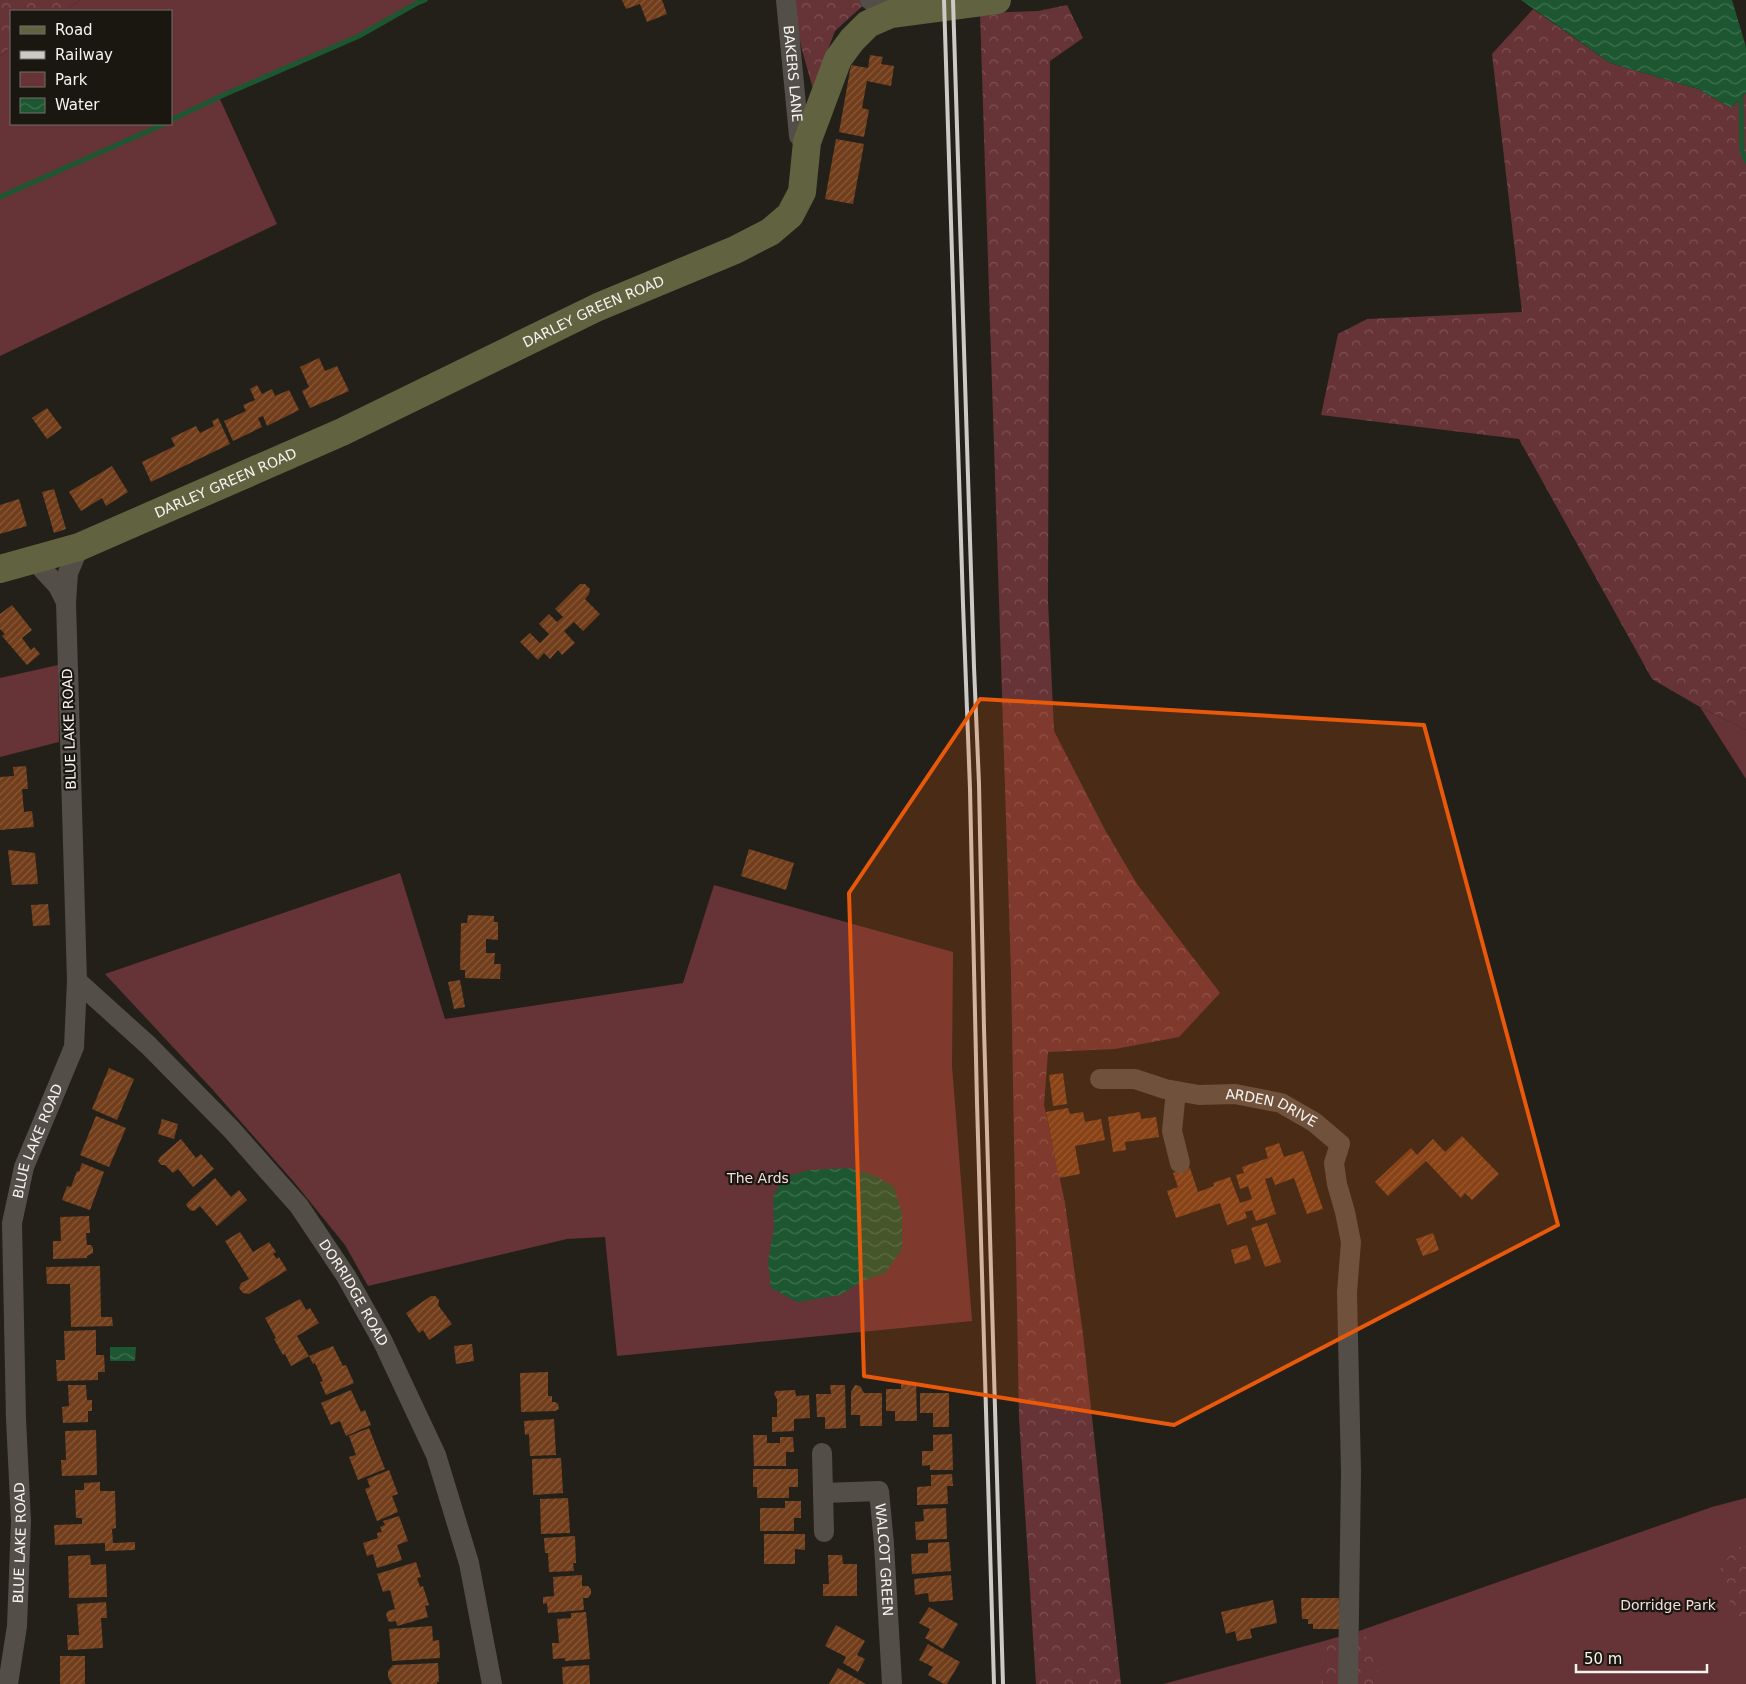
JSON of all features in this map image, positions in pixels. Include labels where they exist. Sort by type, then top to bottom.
[{"type":"street","name":"BAKERS LANE","points":[[786,0],[799,136],[807,142]]},
{"type":"street","name":"DARLEY GREEN ROAD","points":[[0,569],[80,548],[342,432],[598,307],[735,250],[770,232],[790,215],[802,192],[807,142],[838,60],[880,7],[997,0]]},
{"type":"street","name":"BLUE LAKE ROAD","points":[[8,1684],[17,1626],[21,1521],[16,1419],[12,1223],[24,1167],[74,1046],[76,981],[66,602],[68,573],[80,548]]},
{"type":"street","name":"BLUE LAKE ROAD","points":[[34,560],[58,586],[66,602]]},
{"type":"street","name":"DORRIDGE ROAD","points":[[76,981],[148,1045],[231,1129],[298,1206],[346,1276],[383,1342],[436,1455],[470,1563],[492,1684]]},
{"type":"street","name":"ARDEN DRIVE","points":[[1100,1079],[1135,1079],[1176,1091],[1199,1095],[1235,1094],[1280,1103],[1314,1122],[1340,1144],[1334,1163],[1351,1242],[1347,1292],[1351,1472],[1348,1684]]},
{"type":"street","points":[[1176,1091],[1172,1131],[1180,1164]]},
{"type":"street","points":[[822,1453],[824,1532]]},
{"type":"street","name":"WALCOT GREEN","points":[[823,1493],[878,1491],[884,1544],[892,1684]]},
{"type":"highlighted area","points":[[980,699],[1424,725],[1558,1225],[1174,1425],[864,1376],[849,893]]},
{"type":"green space","points":[[0,0],[81,0],[65,10],[10,10],[10,47],[0,57]]},
{"type":"green space","points":[[81,0],[425,0],[359,36],[219,97],[277,224],[0,356],[0,57],[10,47],[10,125],[172,125],[172,10],[65,10]]},
{"type":"green space","points":[[791,0],[869,0],[835,31],[813,89],[802,50]]},
{"type":"green space","points":[[1067,5],[1083,38],[1050,61],[1048,601],[1054,731],[1105,830],[1137,884],[1220,993],[1179,1037],[1115,1049],[1048,1052],[1044,1105],[1065,1203],[1083,1334],[1121,1684],[1036,1684],[1019,1418],[1011,973],[980,13],[1038,11]]},
{"type":"green space","points":[[1533,9],[1610,63],[1698,89],[1731,108],[1746,93],[1746,730],[1700,707],[1652,679],[1519,439],[1321,415],[1338,334],[1367,319],[1522,312],[1492,54]]},
{"type":"green space","points":[[58,665],[59,742],[0,757],[0,678]]},
{"type":"green space","points":[[1700,707],[1746,730],[1746,779]]},
{"type":"green space","name":"The Ards","points":[[400,873],[445,1019],[683,983],[714,885],[953,952],[952,1066],[972,1321],[617,1356],[605,1237],[567,1239],[368,1286],[345,1245],[294,1182],[212,1089],[105,974]]},
{"type":"green space","name":"Dorridge Park","points":[[1746,1498],[1746,1684],[1357,1684],[1359,1631],[1712,1507]]},
{"type":"green space","points":[[1746,1546],[1746,1628],[1732,1608],[1719,1571],[1735,1548]]},
{"type":"green space","points":[[1345,1635],[1365,1635],[1377,1660],[1378,1684],[1321,1684],[1324,1641]]},
{"type":"green space","points":[[1324,1641],[1325,1650],[1338,1684],[1163,1684]]},
{"type":"water","points":[[1521,0],[1732,0],[1746,47],[1746,93],[1731,108],[1698,89],[1610,63]]},
{"type":"water","points":[[849,1168],[876,1176],[894,1187],[902,1214],[902,1249],[885,1273],[862,1281],[840,1295],[797,1302],[771,1288],[768,1262],[774,1227],[773,1197],[783,1177],[810,1170]]},
{"type":"water","points":[[110,1347],[136,1347],[135,1361],[110,1361]]},
{"type":"building","points":[[622,0],[662,0],[667,14],[647,22],[640,4],[626,9]]},
{"type":"building","points":[[870,55],[883,57],[881,64],[894,66],[891,86],[867,81],[862,108],[869,110],[864,137],[839,132],[851,65],[868,68]]},
{"type":"building","points":[[836,139],[864,144],[853,204],[825,199]]},
{"type":"building","points":[[319,358],[325,371],[337,366],[349,391],[310,408],[302,391],[309,387],[300,367]]},
{"type":"building","points":[[257,385],[262,394],[272,389],[275,396],[289,390],[299,410],[267,426],[263,416],[258,418],[262,427],[233,441],[224,421],[246,411],[243,405],[255,400],[250,389]]},
{"type":"building","points":[[47,408],[62,428],[47,439],[32,418]]},
{"type":"building","points":[[218,418],[230,444],[151,482],[142,462],[175,446],[171,438],[196,426],[200,433],[214,426],[212,421]]},
{"type":"building","points":[[112,466],[128,492],[106,506],[102,498],[81,511],[69,492]]},
{"type":"building","points":[[54,489],[66,529],[54,533],[42,492]]},
{"type":"building","points":[[19,499],[27,526],[0,534],[0,505]]},
{"type":"building","points":[[580,584],[585,584],[590,589],[585,599],[600,614],[583,631],[574,622],[564,631],[575,643],[562,655],[558,650],[550,659],[544,653],[538,660],[520,642],[530,633],[540,643],[549,634],[539,624],[549,614],[557,622],[563,617],[555,609]]},
{"type":"building","points":[[12,605],[32,630],[22,638],[31,650],[34,647],[40,654],[27,665],[2,636],[5,634],[0,629],[0,614]]},
{"type":"building","points":[[26,766],[28,789],[22,789],[24,812],[32,811],[34,827],[0,830],[0,777],[14,776],[13,767]]},
{"type":"building","points":[[749,849],[794,863],[786,890],[741,876]]},
{"type":"building","points":[[8,850],[35,853],[38,884],[12,885]]},
{"type":"building","points":[[48,904],[50,925],[33,926],[31,905]]},
{"type":"building","points":[[468,915],[494,916],[494,922],[498,922],[498,940],[486,939],[486,953],[495,953],[494,964],[501,964],[500,979],[465,978],[465,970],[460,970],[461,923],[467,923]]},
{"type":"building","points":[[460,980],[465,1007],[454,1009],[448,982]]},
{"type":"building","points":[[109,1068],[134,1079],[117,1120],[92,1109]]},
{"type":"building","points":[[1063,1073],[1067,1104],[1053,1106],[1049,1075]]},
{"type":"building","points":[[1068,1108],[1070,1114],[1083,1112],[1085,1122],[1101,1119],[1105,1140],[1075,1146],[1080,1174],[1059,1178],[1046,1112]]},
{"type":"building","points":[[1140,1112],[1141,1119],[1156,1117],[1159,1137],[1125,1142],[1126,1150],[1113,1152],[1108,1117]]},
{"type":"building","points":[[96,1116],[126,1128],[109,1167],[80,1155]]},
{"type":"building","points":[[162,1119],[178,1124],[174,1139],[158,1134]]},
{"type":"building","points":[[1462,1136],[1499,1174],[1472,1200],[1465,1193],[1461,1198],[1426,1161],[1388,1196],[1375,1182],[1411,1148],[1417,1155],[1433,1139],[1445,1152]]},
{"type":"building","points":[[181,1139],[196,1158],[201,1154],[214,1169],[193,1187],[178,1169],[173,1173],[158,1161],[160,1157]]},
{"type":"building","points":[[1279,1143],[1284,1157],[1303,1151],[1323,1209],[1307,1214],[1294,1178],[1275,1185],[1272,1177],[1265,1179],[1276,1214],[1256,1221],[1252,1210],[1245,1212],[1247,1218],[1227,1225],[1220,1203],[1176,1218],[1167,1191],[1178,1187],[1173,1173],[1190,1168],[1198,1192],[1214,1186],[1213,1183],[1230,1177],[1240,1203],[1252,1199],[1248,1186],[1240,1189],[1236,1175],[1244,1173],[1242,1167],[1268,1158],[1265,1148]]},
{"type":"building","points":[[82,1163],[104,1172],[90,1210],[62,1200],[67,1186],[71,1187]]},
{"type":"building","points":[[215,1178],[231,1197],[239,1190],[247,1200],[217,1226],[200,1206],[194,1211],[190,1210],[186,1205]]},
{"type":"building","points":[[89,1216],[90,1233],[86,1233],[87,1245],[91,1245],[93,1253],[87,1256],[87,1258],[53,1259],[53,1241],[61,1241],[60,1217]]},
{"type":"building","points":[[1267,1223],[1281,1262],[1265,1267],[1251,1228]]},
{"type":"building","points":[[240,1232],[253,1252],[269,1242],[276,1252],[273,1254],[277,1259],[279,1257],[287,1270],[249,1294],[243,1293],[239,1288],[241,1283],[249,1279],[225,1241]]},
{"type":"building","points":[[1433,1233],[1439,1250],[1423,1256],[1416,1239]]},
{"type":"building","points":[[1247,1245],[1251,1259],[1235,1264],[1231,1250]]},
{"type":"building","points":[[100,1266],[101,1317],[112,1317],[113,1326],[71,1327],[70,1284],[47,1284],[46,1267]]},
{"type":"building","points":[[431,1296],[435,1296],[439,1300],[438,1305],[452,1324],[429,1340],[423,1330],[419,1333],[406,1313]]},
{"type":"building","points":[[300,1299],[306,1310],[310,1308],[319,1323],[297,1336],[309,1356],[291,1366],[274,1339],[276,1338],[265,1318]]},
{"type":"building","points":[[96,1330],[96,1355],[104,1355],[105,1372],[98,1372],[98,1380],[57,1381],[56,1360],[65,1360],[64,1331]]},
{"type":"building","points":[[472,1344],[474,1361],[456,1364],[454,1346]]},
{"type":"building","points":[[333,1346],[343,1366],[346,1365],[354,1383],[326,1395],[320,1382],[323,1381],[315,1363],[313,1364],[309,1356]]},
{"type":"building","points":[[548,1372],[548,1396],[552,1396],[552,1402],[558,1404],[559,1409],[555,1411],[521,1412],[520,1373]]},
{"type":"building","points":[[901,1382],[916,1382],[917,1421],[895,1421],[895,1411],[886,1411],[886,1389],[901,1389]]},
{"type":"building","points":[[68,1385],[86,1385],[87,1400],[92,1400],[92,1411],[88,1411],[88,1422],[63,1423],[62,1407],[69,1406]]},
{"type":"building","points":[[830,1385],[845,1385],[846,1428],[825,1429],[825,1417],[817,1417],[816,1394],[831,1394]]},
{"type":"building","points":[[855,1385],[860,1386],[864,1393],[882,1393],[882,1426],[860,1426],[860,1415],[851,1415],[851,1392]]},
{"type":"building","points":[[351,1390],[361,1412],[365,1410],[371,1425],[346,1436],[340,1421],[331,1425],[321,1403]]},
{"type":"building","points":[[795,1390],[796,1396],[809,1395],[810,1418],[794,1419],[794,1431],[772,1432],[772,1417],[777,1417],[777,1399],[774,1394],[776,1391]]},
{"type":"building","points":[[920,1393],[949,1393],[949,1427],[933,1427],[933,1413],[920,1413]]},
{"type":"building","points":[[554,1419],[556,1455],[530,1456],[529,1434],[525,1435],[524,1421]]},
{"type":"building","points":[[369,1428],[385,1469],[358,1480],[349,1457],[356,1455],[349,1436]]},
{"type":"building","points":[[96,1430],[97,1475],[62,1476],[61,1460],[66,1460],[65,1431]]},
{"type":"building","points":[[952,1434],[953,1470],[930,1470],[930,1465],[922,1466],[922,1451],[933,1451],[933,1435]]},
{"type":"building","points":[[753,1435],[767,1435],[767,1443],[780,1443],[780,1437],[793,1437],[794,1452],[786,1452],[786,1466],[754,1466]]},
{"type":"building","points":[[561,1458],[563,1493],[533,1495],[532,1459]]},
{"type":"building","points":[[753,1469],[798,1469],[798,1487],[789,1487],[789,1498],[757,1498],[757,1487],[753,1487]]},
{"type":"building","points":[[389,1470],[398,1494],[392,1496],[398,1512],[377,1521],[365,1489],[370,1487],[367,1479]]},
{"type":"building","points":[[952,1474],[953,1486],[947,1486],[948,1504],[917,1505],[917,1487],[931,1486],[931,1475]]},
{"type":"building","points":[[100,1482],[100,1491],[115,1491],[116,1528],[112,1529],[113,1543],[135,1542],[135,1550],[105,1551],[105,1543],[55,1545],[54,1525],[82,1524],[82,1518],[76,1518],[75,1490],[84,1490],[84,1483]]},
{"type":"building","points":[[568,1498],[570,1533],[541,1534],[540,1499]]},
{"type":"building","points":[[785,1501],[801,1501],[801,1518],[794,1518],[794,1531],[760,1531],[760,1508],[785,1508]]},
{"type":"building","points":[[946,1508],[947,1539],[916,1540],[915,1522],[924,1521],[923,1509]]},
{"type":"building","points":[[399,1516],[408,1541],[397,1545],[402,1560],[377,1568],[373,1554],[367,1556],[363,1543],[378,1538],[377,1533],[382,1532],[380,1527],[385,1525],[383,1521]]},
{"type":"building","points":[[764,1534],[805,1534],[805,1550],[795,1549],[795,1564],[764,1564]]},
{"type":"building","points":[[575,1536],[576,1563],[573,1563],[574,1571],[549,1572],[548,1553],[545,1553],[544,1538]]},
{"type":"building","points":[[949,1542],[951,1571],[912,1574],[911,1554],[928,1553],[928,1543]]},
{"type":"building","points":[[90,1555],[91,1565],[106,1564],[107,1597],[69,1598],[68,1556]]},
{"type":"building","points":[[828,1555],[842,1555],[843,1564],[857,1564],[857,1596],[823,1596],[823,1584],[829,1584]]},
{"type":"building","points":[[416,1562],[421,1577],[417,1578],[420,1587],[423,1586],[429,1605],[425,1606],[428,1617],[397,1626],[396,1621],[388,1621],[386,1614],[388,1611],[395,1609],[390,1590],[383,1592],[377,1574]]},
{"type":"building","points":[[582,1575],[582,1586],[588,1586],[591,1589],[591,1594],[588,1598],[583,1598],[584,1610],[548,1613],[547,1603],[543,1604],[543,1597],[554,1596],[553,1577]]},
{"type":"building","points":[[951,1575],[953,1600],[929,1602],[928,1593],[915,1595],[914,1579]]},
{"type":"building","points":[[1301,1598],[1339,1598],[1339,1629],[1313,1629],[1313,1624],[1308,1624],[1308,1619],[1302,1619]]},
{"type":"building","points":[[1273,1600],[1277,1623],[1250,1629],[1252,1638],[1237,1641],[1235,1631],[1226,1634],[1221,1612]]},
{"type":"building","points":[[106,1602],[107,1618],[101,1618],[103,1648],[68,1650],[67,1635],[79,1635],[77,1604]]},
{"type":"building","points":[[929,1607],[958,1624],[943,1649],[925,1638],[930,1629],[919,1623]]},
{"type":"building","points":[[586,1612],[590,1659],[565,1661],[565,1658],[553,1659],[552,1643],[559,1643],[557,1619],[571,1618],[571,1613]]},
{"type":"building","points":[[836,1625],[865,1641],[857,1655],[865,1659],[858,1672],[843,1663],[846,1657],[825,1646]]},
{"type":"building","points":[[432,1626],[433,1641],[439,1640],[440,1658],[392,1661],[389,1629]]},
{"type":"building","points":[[928,1644],[960,1662],[947,1684],[928,1675],[933,1667],[919,1660]]},
{"type":"building","points":[[60,1656],[85,1656],[85,1684],[60,1684]]},
{"type":"building","points":[[438,1663],[439,1682],[437,1684],[392,1684],[388,1677],[388,1671],[393,1665]]},
{"type":"building","points":[[589,1665],[590,1684],[563,1684],[562,1667]]},
{"type":"building","points":[[838,1668],[866,1684],[829,1684]]},
{"type":"waterway","points":[[172,120],[359,36],[425,0]]},
{"type":"waterway","points":[[1741,99],[1742,151],[1746,161]]},
{"type":"waterway","points":[[0,197],[162,125]]},
{"type":"railway","points":[[944,0],[970,789],[994,1684]]},
{"type":"railway","points":[[953,0],[979,784],[984,1029],[1003,1684]]}]
